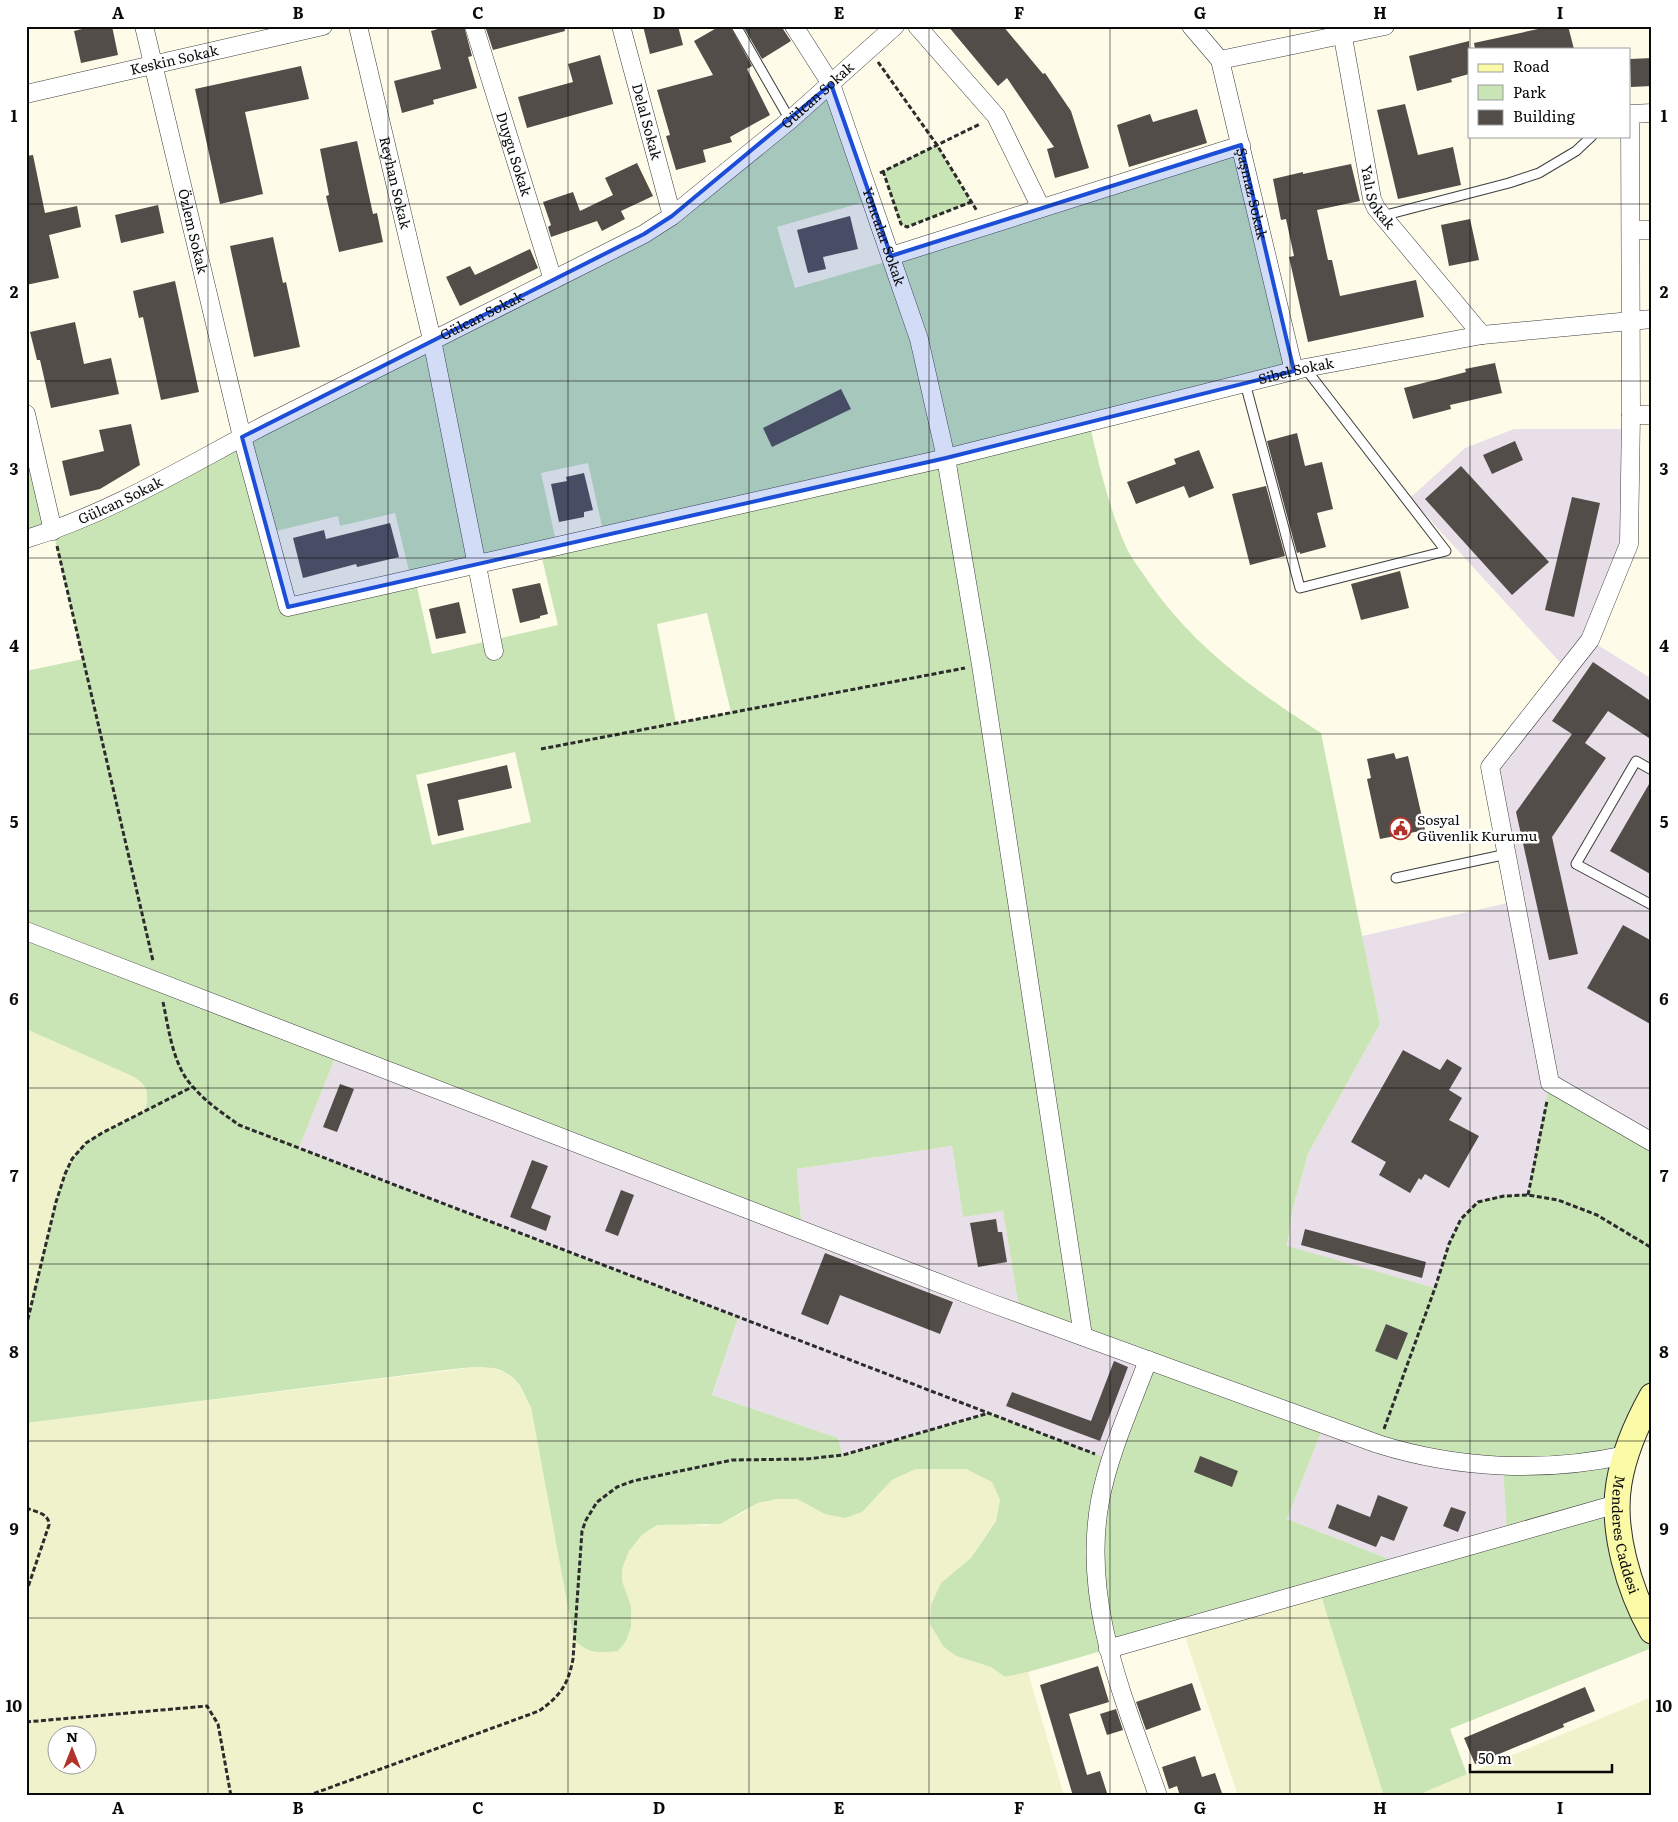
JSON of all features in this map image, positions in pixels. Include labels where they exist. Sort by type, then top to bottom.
[{"type":"street","name":"Özlem Sokak","points":[[144,26],[242,437],[288,607],[477,564]]},
{"type":"street","name":"Keskin Sokak","points":[[26,94],[323,26]]},
{"type":"street","name":"Reyhan Sokak","points":[[358,26],[432,340],[494,651]]},
{"type":"street","name":"Duygu Sokak","points":[[474,26],[553,280]]},
{"type":"street","name":"Delal Sokak","points":[[621,26],[672,216]]},
{"type":"street","name":"Yoncalar Sokak","points":[[794,26],[831,84],[919,339],[946,458],[981,665],[1083,1336]]},
{"type":"street","name":"Gülcan Sokak","points":[[26,539],[53,531],[105,510],[242,437],[644,234],[672,216],[790,120],[831,84],[873,39],[895,26]]},
{"type":"street","points":[[917,26],[996,116],[1041,208]]},
{"type":"street","name":"Şaşmaz Sokak","points":[[1191,26],[1220,60],[1299,369]]},
{"type":"street","points":[[1220,60],[1342,31],[1385,26]]},
{"type":"street","name":"Yalı Sokak","points":[[1342,31],[1372,200],[1382,216],[1482,335]]},
{"type":"street","points":[[1652,113],[1630,114],[1631,415],[1629,544],[1590,640],[1490,767],[1550,1083],[1652,1142]]},
{"type":"street","points":[[891,256],[1241,145]]},
{"type":"street","points":[[1631,230],[1652,230]]},
{"type":"street","name":"Sibel Sokak","points":[[477,564],[946,458],[1299,369],[1482,335],[1652,319]]},
{"type":"street","points":[[26,414],[53,531]]},
{"type":"street","points":[[1631,415],[1652,415]]},
{"type":"street","points":[[26,931],[988,1302],[1378,1444],[1432,1459],[1503,1466],[1573,1464],[1600,1461],[1626,1455]]},
{"type":"street","points":[[1148,1360],[1111,1461],[1102,1492],[1096,1530],[1095,1561],[1100,1618],[1108,1649],[1158,1796]]},
{"type":"street","name":"Menderes Caddesi","points":[[1649,1621],[1622,1550],[1616,1504],[1626,1455],[1636,1428],[1652,1396]]},
{"type":"street","points":[[1108,1649],[1616,1504]]},
{"type":"lane","points":[[736,26],[790,120]]},
{"type":"lane","points":[[1382,216],[1509,183],[1539,173],[1570,155],[1590,138]]},
{"type":"lane","points":[[1245,383],[1300,588],[1446,551],[1299,369]]},
{"type":"lane","points":[[1652,770],[1636,761],[1576,864],[1652,905]]},
{"type":"lane","points":[[1396,878],[1507,854]]},
{"type":"path","points":[[873,39],[986,226]]},
{"type":"path","points":[[864,180],[996,116]]},
{"type":"path","points":[[883,171],[901,224],[904,226],[971,202]]},
{"type":"path","points":[[541,749],[981,665]]},
{"type":"path","points":[[1528,1195],[1550,1083]]},
{"type":"path","points":[[26,1327],[56,1202],[72,1159],[86,1143],[102,1132],[192,1087]]},
{"type":"path","points":[[1378,1444],[1435,1288],[1449,1244],[1461,1219],[1478,1202],[1504,1196],[1528,1195],[1558,1200],[1597,1215],[1652,1248]]},
{"type":"path","points":[[307,1796],[539,1711],[552,1702],[566,1685],[572,1666],[582,1530],[597,1502],[617,1487],[633,1481],[732,1460],[806,1459],[843,1455],[989,1413]]},
{"type":"path","points":[[26,1508],[46,1515],[49,1525],[26,1593]]},
{"type":"path","points":[[26,1722],[207,1706],[218,1724],[231,1796]]},
{"type":"highlighted area","points":[[831,84],[891,256],[1241,145],[1294,371],[946,458],[288,607],[242,437],[644,234],[672,216]]},
{"type":"shaded area","points":[[1514,429],[1631,429],[1629,544],[1590,640],[1652,679],[1652,1248],[1478,1202],[1461,1219],[1449,1244],[1435,1288],[1287,1247],[1293,1208],[1308,1154],[1380,1024],[1362,936],[1516,901],[1490,767],[1567,670],[1410,498],[1465,448]]},
{"type":"shaded area","points":[[338,1051],[802,1230],[797,1169],[952,1146],[963,1216],[1003,1210],[1020,1314],[1148,1360],[1111,1461],[989,1413],[843,1455],[838,1438],[712,1395],[738,1318],[299,1148]]},
{"type":"shaded area","points":[[1324,1425],[1503,1466],[1507,1535],[1404,1565],[1287,1519]]},
{"type":"green space","points":[[831,84],[871,200],[777,227],[795,288],[892,260],[1241,145],[1294,371],[1089,422],[1105,487],[1115,518],[1127,549],[1146,578],[1164,602],[1203,645],[1248,683],[1321,733],[1380,1024],[1308,1154],[1293,1208],[1287,1246],[1435,1288],[1450,1241],[1462,1218],[1470,1209],[1478,1202],[1488,1198],[1528,1194],[1550,1083],[1652,1142],[1652,1396],[1619,1482],[1652,1631],[1652,1648],[1450,1729],[1467,1774],[1416,1796],[1384,1796],[1319,1589],[1005,1677],[991,1667],[956,1656],[943,1646],[930,1624],[931,1605],[941,1583],[971,1558],[996,1521],[1000,1500],[992,1482],[966,1469],[916,1469],[892,1480],[862,1512],[845,1518],[825,1514],[797,1499],[777,1499],[758,1503],[720,1524],[657,1525],[643,1534],[629,1551],[622,1569],[622,1581],[631,1606],[631,1627],[626,1641],[618,1651],[594,1652],[574,1640],[531,1407],[517,1382],[503,1371],[487,1367],[470,1367],[26,1423],[26,1327],[56,1202],[65,1174],[72,1159],[86,1143],[145,1111],[147,1099],[144,1086],[132,1076],[26,1029],[26,671],[83,659],[53,531],[644,234]],"holes":[[[588,463],[604,535],[557,546],[541,473]],[[395,513],[411,579],[288,607],[268,533],[338,516],[340,526]],[[540,550],[558,625],[432,654],[415,578]],[[707,613],[731,712],[676,723],[657,624]],[[515,752],[531,822],[432,845],[416,775]],[[338,1051],[802,1231],[797,1169],[952,1146],[963,1217],[1003,1211],[1020,1314],[1148,1361],[1111,1460],[989,1413],[843,1455],[838,1438],[712,1395],[738,1318],[299,1148]],[[1324,1425],[1503,1466],[1507,1535],[1404,1565],[1287,1519]]]},
{"type":"green space","points":[[937,145],[971,202],[907,227],[901,224],[883,171]]},
{"type":"green space","points":[[26,414],[53,531],[26,539]]},
{"type":"green space","points":[[26,1029],[142,1081],[147,1094],[145,1111],[127,1120],[72,1159],[56,1202],[26,1327]]},
{"type":"green space","points":[[485,1366],[504,1372],[517,1382],[531,1407],[574,1639],[624,1588],[622,1569],[629,1551],[643,1534],[657,1525],[685,1524],[707,1526],[739,1515],[758,1503],[777,1499],[797,1499],[810,1505],[876,1497],[892,1480],[916,1469],[966,1469],[992,1482],[1000,1500],[996,1520],[971,1558],[941,1584],[956,1656],[991,1667],[1005,1677],[1028,1672],[1064,1796],[26,1796],[26,1423]]},
{"type":"green space","points":[[1319,1589],[1384,1796],[1238,1796],[1182,1628]]},
{"type":"green space","points":[[1652,1697],[1652,1796],[1416,1796],[1467,1774]]},
{"type":"building","points":[[94,26],[112,26],[118,55],[81,63],[74,31]]},
{"type":"building","points":[[448,26],[464,26],[472,56],[468,57],[477,88],[433,100],[434,104],[402,113],[394,81],[441,69],[431,31]]},
{"type":"building","points":[[485,26],[564,26],[565,31],[493,50]]},
{"type":"building","points":[[643,26],[678,26],[683,45],[650,54]]},
{"type":"building","points":[[720,26],[730,26],[752,66],[747,69],[770,115],[730,137],[732,142],[703,150],[706,162],[676,170],[666,136],[670,135],[657,90],[713,75],[694,41]]},
{"type":"building","points":[[743,26],[781,26],[791,41],[762,59]]},
{"type":"building","points":[[948,26],[1003,26],[1043,74],[1045,73],[1071,111],[1089,168],[1055,178],[1047,149],[1054,147],[1007,78],[998,86]]},
{"type":"building","points":[[1552,26],[1568,26],[1574,48],[1475,48],[1474,43]]},
{"type":"building","points":[[1469,41],[1468,74],[1451,79],[1452,82],[1417,91],[1409,56]]},
{"type":"building","points":[[600,55],[613,104],[527,128],[518,97],[573,82],[568,64]]},
{"type":"building","points":[[1652,58],[1652,86],[1631,87],[1630,59]]},
{"type":"building","points":[[301,66],[309,99],[245,112],[263,194],[220,204],[195,89]]},
{"type":"building","points":[[1405,104],[1418,155],[1453,147],[1461,185],[1398,199],[1377,110]]},
{"type":"building","points":[[1197,109],[1207,143],[1129,167],[1117,125],[1150,114],[1153,122]]},
{"type":"building","points":[[357,141],[373,214],[377,213],[383,242],[339,252],[326,196],[329,195],[320,149]]},
{"type":"building","points":[[33,155],[45,213],[77,206],[81,227],[49,235],[59,278],[26,285],[26,156]]},
{"type":"building","points":[[637,163],[653,196],[621,211],[625,219],[602,231],[597,221],[551,237],[548,227],[551,225],[543,202],[573,192],[580,211],[613,195],[605,178]]},
{"type":"building","points":[[1351,164],[1360,201],[1317,210],[1328,260],[1332,260],[1340,296],[1416,280],[1424,317],[1308,342],[1289,257],[1294,256],[1286,219],[1281,220],[1273,179]]},
{"type":"building","points":[[158,205],[164,233],[121,243],[115,215]]},
{"type":"building","points":[[850,216],[858,249],[823,257],[826,269],[808,273],[797,230]]},
{"type":"building","points":[[1470,219],[1479,260],[1449,266],[1441,225]]},
{"type":"building","points":[[273,237],[283,283],[286,282],[300,347],[254,357],[230,246]]},
{"type":"building","points":[[530,249],[538,268],[460,306],[446,277],[470,266],[475,275]]},
{"type":"building","points":[[175,281],[199,392],[161,400],[143,317],[139,318],[133,291]]},
{"type":"building","points":[[75,322],[84,364],[111,358],[119,394],[51,408],[40,360],[37,360],[30,332]]},
{"type":"building","points":[[1495,363],[1502,393],[1450,405],[1451,409],[1413,419],[1404,388],[1466,372],[1465,369]]},
{"type":"building","points":[[841,389],[851,409],[772,447],[763,428]]},
{"type":"building","points":[[131,424],[140,465],[100,489],[70,496],[62,461],[104,451],[99,430]]},
{"type":"building","points":[[1297,433],[1305,466],[1322,462],[1333,509],[1317,513],[1326,547],[1300,554],[1300,552],[1297,553],[1267,441]]},
{"type":"building","points":[[1515,441],[1523,460],[1492,474],[1483,455]]},
{"type":"building","points":[[1199,450],[1214,488],[1189,498],[1184,486],[1136,504],[1127,482],[1176,464],[1174,459]]},
{"type":"building","points":[[1461,466],[1549,562],[1512,595],[1425,499]]},
{"type":"building","points":[[584,473],[593,510],[584,512],[584,517],[559,522],[551,484],[567,481],[566,477]]},
{"type":"building","points":[[1266,486],[1285,556],[1250,565],[1232,494]]},
{"type":"building","points":[[1572,497],[1600,503],[1574,617],[1545,610]]},
{"type":"building","points":[[390,523],[399,557],[357,567],[356,564],[303,578],[293,538],[324,530],[326,539]]},
{"type":"building","points":[[1400,571],[1409,608],[1361,620],[1351,584]]},
{"type":"building","points":[[540,583],[548,614],[520,623],[512,589]]},
{"type":"building","points":[[459,602],[466,633],[436,639],[429,609]]},
{"type":"building","points":[[1593,662],[1652,702],[1652,740],[1608,711],[1585,743],[1606,758],[1552,837],[1578,954],[1549,960],[1516,812],[1572,734],[1552,721]]},
{"type":"building","points":[[1394,753],[1396,759],[1408,756],[1425,830],[1380,839],[1367,779],[1371,778],[1367,759]]},
{"type":"building","points":[[507,765],[512,788],[458,800],[464,830],[438,836],[427,784]]},
{"type":"building","points":[[1652,779],[1652,875],[1610,851]]},
{"type":"building","points":[[1623,925],[1652,941],[1652,1025],[1587,988]]},
{"type":"building","points":[[1403,1050],[1440,1070],[1447,1059],[1462,1068],[1449,1090],[1462,1098],[1449,1120],[1479,1136],[1449,1188],[1425,1174],[1421,1180],[1419,1178],[1410,1193],[1379,1175],[1386,1162],[1351,1142]]},
{"type":"building","points":[[340,1084],[354,1089],[337,1132],[323,1127]]},
{"type":"building","points":[[532,1160],[548,1166],[531,1208],[551,1216],[546,1231],[510,1217]]},
{"type":"building","points":[[621,1190],[634,1195],[618,1236],[605,1231]]},
{"type":"building","points":[[996,1219],[998,1232],[1002,1232],[1007,1262],[978,1267],[970,1223]]},
{"type":"building","points":[[1305,1229],[1426,1262],[1422,1278],[1301,1245]]},
{"type":"building","points":[[825,1253],[953,1302],[940,1334],[840,1295],[828,1325],[801,1314]]},
{"type":"building","points":[[1386,1324],[1408,1333],[1397,1360],[1375,1351]]},
{"type":"building","points":[[1114,1361],[1128,1367],[1100,1441],[1006,1406],[1012,1392],[1091,1421]]},
{"type":"building","points":[[1200,1456],[1238,1471],[1232,1487],[1194,1472]]},
{"type":"building","points":[[1378,1495],[1408,1507],[1394,1541],[1381,1536],[1376,1547],[1328,1528],[1337,1504],[1370,1517]]},
{"type":"building","points":[[1451,1507],[1466,1512],[1458,1532],[1443,1526]]},
{"type":"building","points":[[1098,1666],[1109,1702],[1069,1714],[1087,1775],[1100,1771],[1108,1796],[1073,1796],[1040,1685]]},
{"type":"building","points":[[1192,1683],[1201,1710],[1146,1730],[1136,1702]]},
{"type":"building","points":[[1585,1687],[1595,1711],[1563,1724],[1564,1727],[1475,1764],[1464,1738]]},
{"type":"building","points":[[1116,1709],[1123,1730],[1107,1735],[1100,1714]]},
{"type":"building","points":[[1195,1756],[1202,1777],[1215,1773],[1223,1796],[1180,1796],[1177,1786],[1169,1789],[1162,1767]]},
{"type":"place","name":"Sosyal Güvenlik Kurumu","points":[[1401,828]]}]
